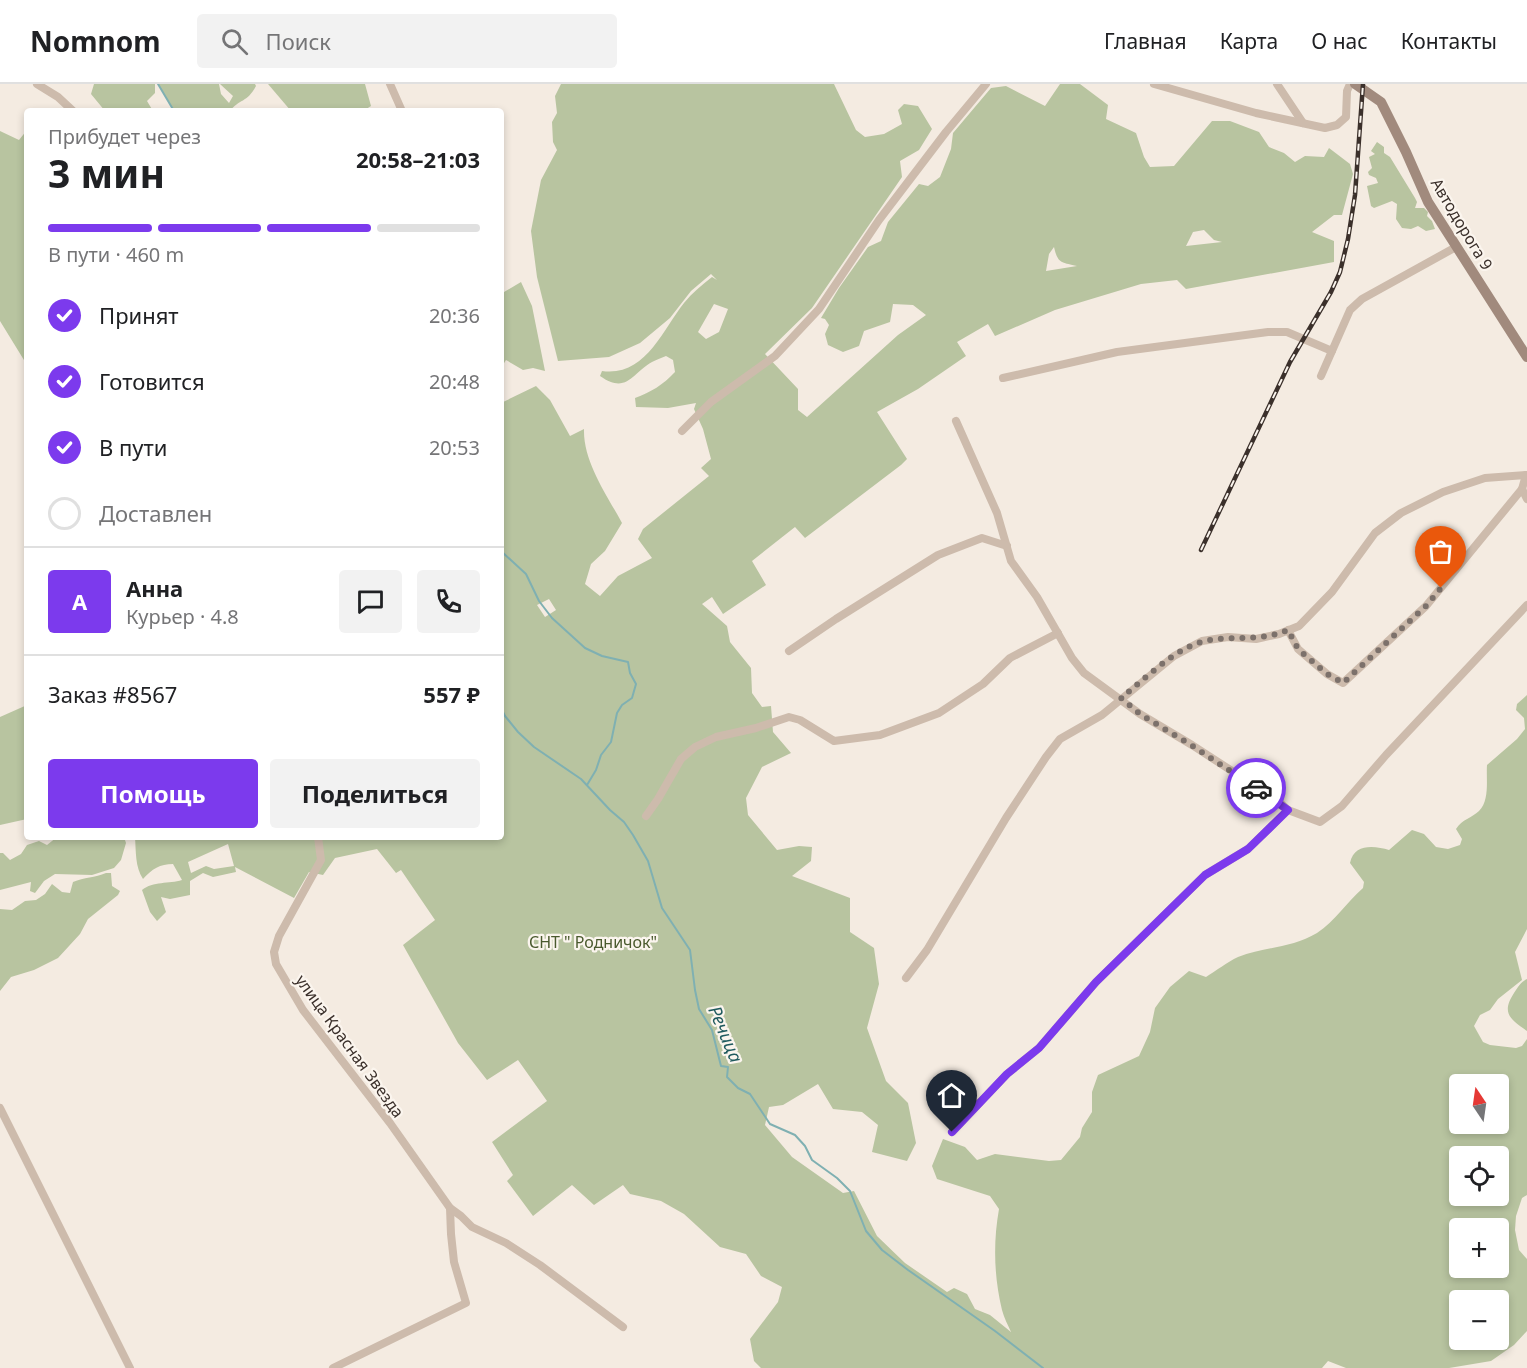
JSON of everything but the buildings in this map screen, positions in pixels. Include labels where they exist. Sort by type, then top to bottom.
[{"type":"street","points":[[37,84],[58,97],[70,108]]},
{"type":"street","points":[[390,84],[401,108]]},
{"type":"street","points":[[682,431],[711,402],[775,356],[819,309],[879,220],[986,84]]},
{"type":"street","points":[[1154,84],[1256,113],[1325,128],[1337,125],[1346,117],[1347,91],[1350,84]]},
{"type":"street","points":[[1276,84],[1303,123]]},
{"type":"street","name":"Автодорога 9","points":[[1355,84],[1381,102],[1428,202],[1527,357]]},
{"type":"street","points":[[1321,376],[1350,310],[1362,299],[1456,246]]},
{"type":"street","points":[[1003,378],[1117,352],[1268,332],[1287,332],[1332,351]]},
{"type":"street","points":[[956,421],[997,513],[1011,561],[1037,597],[1072,658],[1084,673],[1140,714],[1278,801],[1288,810],[1320,822],[1342,806],[1386,755],[1527,605]]},
{"type":"street","points":[[906,978],[927,950],[975,867],[1060,739],[1102,716],[1174,656],[1202,641],[1228,637],[1256,639],[1299,626],[1332,592],[1375,533],[1401,513],[1443,492],[1485,478],[1526,475],[1522,489],[1426,606],[1343,683],[1327,674],[1298,649],[1288,630]]},
{"type":"street","points":[[1522,489],[1527,499]]},
{"type":"street","points":[[789,651],[938,555],[982,538],[1007,546]]},
{"type":"street","points":[[646,816],[681,759],[695,747],[716,737],[756,728],[789,717],[800,720],[834,741],[880,735],[939,712],[983,684],[1010,658],[1058,633]]},
{"type":"street","points":[[952,1132],[1007,1074],[1039,1048],[1096,982],[1205,875],[1248,849],[1288,810]]},
{"type":"street","name":"улица Красная Звезда","points":[[318,840],[321,860],[279,936],[274,952],[276,964],[303,1010],[390,1123],[450,1208],[472,1227],[506,1243],[540,1265],[622,1327]]},
{"type":"street","points":[[0,1108],[2,1118],[130,1368]]},
{"type":"street","points":[[333,1368],[466,1303],[454,1262],[450,1208]]},
{"type":"green space","points":[[94,84],[155,84],[155,93],[147,101],[151,108],[103,108],[91,94]]},
{"type":"green space","points":[[158,84],[219,84],[221,94],[229,103],[233,96],[220,84],[255,84],[256,86],[233,108],[172,107]]},
{"type":"green space","points":[[268,84],[365,84],[371,106],[368,108],[288,108]]},
{"type":"green space","name":"СНТ \" Родничок\"","points":[[561,84],[834,84],[856,130],[865,137],[884,134],[902,124],[898,110],[904,104],[918,106],[932,129],[919,150],[900,161],[902,177],[812,308],[765,354],[798,389],[798,410],[807,417],[898,335],[926,315],[913,305],[893,304],[890,322],[864,331],[859,346],[843,352],[828,345],[825,334],[829,325],[825,319],[821,318],[868,247],[881,241],[888,222],[919,184],[928,186],[940,177],[951,149],[953,133],[991,88],[1006,86],[1045,106],[1060,84],[1080,84],[1108,105],[1106,119],[1136,133],[1150,167],[1174,166],[1212,121],[1230,121],[1259,132],[1269,147],[1284,153],[1295,162],[1305,156],[1324,157],[1329,148],[1350,164],[1353,174],[1342,215],[1334,215],[1312,232],[1334,241],[1334,262],[1186,289],[1177,280],[1141,284],[1055,310],[995,336],[988,324],[957,342],[966,356],[918,389],[877,412],[907,459],[805,538],[795,527],[752,561],[766,585],[723,614],[712,597],[702,604],[727,626],[730,642],[751,668],[752,693],[762,707],[771,706],[773,732],[791,753],[762,767],[746,798],[748,815],[777,850],[799,846],[812,847],[811,861],[792,876],[850,898],[850,932],[874,948],[879,984],[867,1028],[886,1081],[908,1103],[916,1143],[907,1161],[872,1152],[878,1125],[862,1112],[833,1109],[818,1084],[783,1105],[769,1107],[765,1125],[792,1157],[843,1193],[854,1191],[877,1236],[905,1263],[947,1292],[954,1288],[967,1294],[975,1309],[990,1315],[1011,1332],[1002,1310],[996,1273],[996,1234],[999,1209],[990,1196],[937,1179],[932,1166],[943,1139],[965,1147],[977,1160],[995,1154],[1049,1161],[1061,1160],[1080,1137],[1082,1128],[1092,1112],[1092,1092],[1098,1075],[1139,1056],[1150,1032],[1155,1008],[1170,987],[1189,971],[1206,977],[1238,957],[1298,942],[1317,933],[1330,923],[1363,888],[1364,882],[1350,863],[1352,857],[1360,849],[1372,847],[1389,850],[1412,830],[1424,834],[1436,847],[1448,849],[1460,845],[1462,839],[1456,829],[1479,811],[1485,801],[1487,765],[1525,729],[1524,718],[1516,710],[1517,704],[1527,695],[1527,929],[1515,952],[1522,980],[1498,999],[1490,1010],[1480,1015],[1474,1026],[1483,1042],[1490,1045],[1516,1048],[1522,1046],[1527,1039],[1527,1195],[1522,1198],[1516,1216],[1515,1230],[1519,1250],[1527,1259],[1527,1331],[1514,1345],[1509,1348],[1509,1290],[1449,1290],[1449,1350],[1507,1350],[1491,1361],[1449,1368],[1346,1368],[1328,1361],[1322,1368],[761,1368],[754,1361],[750,1339],[778,1302],[782,1287],[761,1276],[746,1254],[720,1247],[684,1214],[661,1201],[630,1194],[623,1185],[594,1205],[572,1185],[533,1216],[507,1181],[513,1175],[492,1142],[547,1101],[518,1060],[487,1080],[458,1043],[403,945],[435,920],[401,870],[396,873],[377,849],[335,858],[323,875],[309,872],[294,898],[235,867],[236,872],[213,877],[203,873],[190,881],[190,895],[170,899],[161,897],[166,912],[157,921],[150,912],[142,890],[156,884],[182,880],[173,864],[156,868],[143,879],[137,864],[135,840],[504,840],[504,402],[536,386],[550,400],[570,436],[584,429],[587,454],[603,490],[622,523],[605,551],[591,564],[585,584],[600,596],[618,576],[652,558],[638,539],[643,529],[709,476],[701,468],[711,459],[703,429],[694,409],[696,403],[668,408],[636,407],[635,398],[656,388],[675,372],[673,360],[666,356],[655,360],[623,383],[609,381],[600,376],[602,371],[617,371],[641,360],[651,350],[690,296],[712,277],[717,280],[711,274],[691,291],[670,318],[640,343],[609,357],[558,361],[537,277],[531,231],[541,180],[557,150],[553,142],[552,122],[557,113],[555,96]],"holes":[[[1204,230],[1214,240],[1222,242],[1186,246],[1193,232]],[[1054,247],[1061,261],[1077,266],[1046,271],[1049,254]],[[714,304],[728,309],[719,332],[706,339],[698,332]],[[549,599],[556,610],[545,617],[537,605]],[[228,844],[234,866],[214,869],[206,866],[191,873],[188,862]]]},
{"type":"green space","points":[[0,131],[19,140],[24,134],[24,360],[0,321]]},
{"type":"green space","points":[[1377,142],[1384,147],[1384,153],[1390,157],[1415,198],[1417,202],[1415,208],[1424,208],[1428,212],[1427,216],[1435,229],[1426,231],[1418,226],[1411,229],[1402,228],[1396,219],[1397,204],[1392,201],[1374,208],[1371,206],[1367,186],[1378,183],[1376,178],[1369,175],[1368,172],[1372,168],[1369,157],[1375,154],[1371,151]]},
{"type":"green space","points":[[521,282],[532,306],[545,371],[533,368],[523,370],[506,360],[504,363],[504,292]]},
{"type":"green space","points":[[24,706],[24,820],[0,825],[0,717]]},
{"type":"green space","points":[[53,840],[125,840],[126,843],[121,860],[114,868],[92,875],[55,874],[44,881],[35,893],[30,891],[31,882],[0,890],[0,853],[10,860],[21,854],[27,845],[39,841],[47,845]]},
{"type":"green space","points":[[111,873],[112,886],[120,891],[118,895],[88,919],[80,934],[58,958],[34,970],[11,977],[0,991],[0,909],[12,910],[25,901],[36,900],[45,894],[52,884],[62,892],[70,893],[73,882]]},
{"type":"green space","points":[[1527,979],[1527,1031],[1512,1019],[1508,1006],[1521,983]]},
{"type":"waterway","name":"Речица","points":[[158,84],[172,108]]},
{"type":"waterway","points":[[504,554],[526,574],[539,601],[552,618],[585,648],[602,656],[628,662],[630,673],[636,684],[632,698],[622,705],[617,713],[611,742],[601,755],[596,770],[587,785]]},
{"type":"waterway","name":"Речица","points":[[504,714],[534,747],[581,779],[624,822],[633,835],[648,861],[662,908],[690,950],[699,1009],[712,1030],[721,1066],[728,1067],[727,1077],[738,1088],[750,1094],[770,1124],[795,1135],[805,1146],[812,1160],[837,1178],[850,1191],[866,1231],[882,1250],[1043,1368]]},
{"type":"railway","points":[[1201,550],[1290,362],[1331,292],[1340,272],[1355,195],[1363,84]]},
{"type":"way so far","points":[[1256,788],[1140,714],[1121,698],[1174,656],[1202,641],[1228,637],[1256,639],[1288,630],[1298,649],[1327,674],[1343,683],[1426,606],[1441,588]]},
{"type":"route","points":[[952,1132],[1007,1074],[1039,1048],[1096,982],[1205,875],[1248,849],[1288,810],[1256,788]]}]
